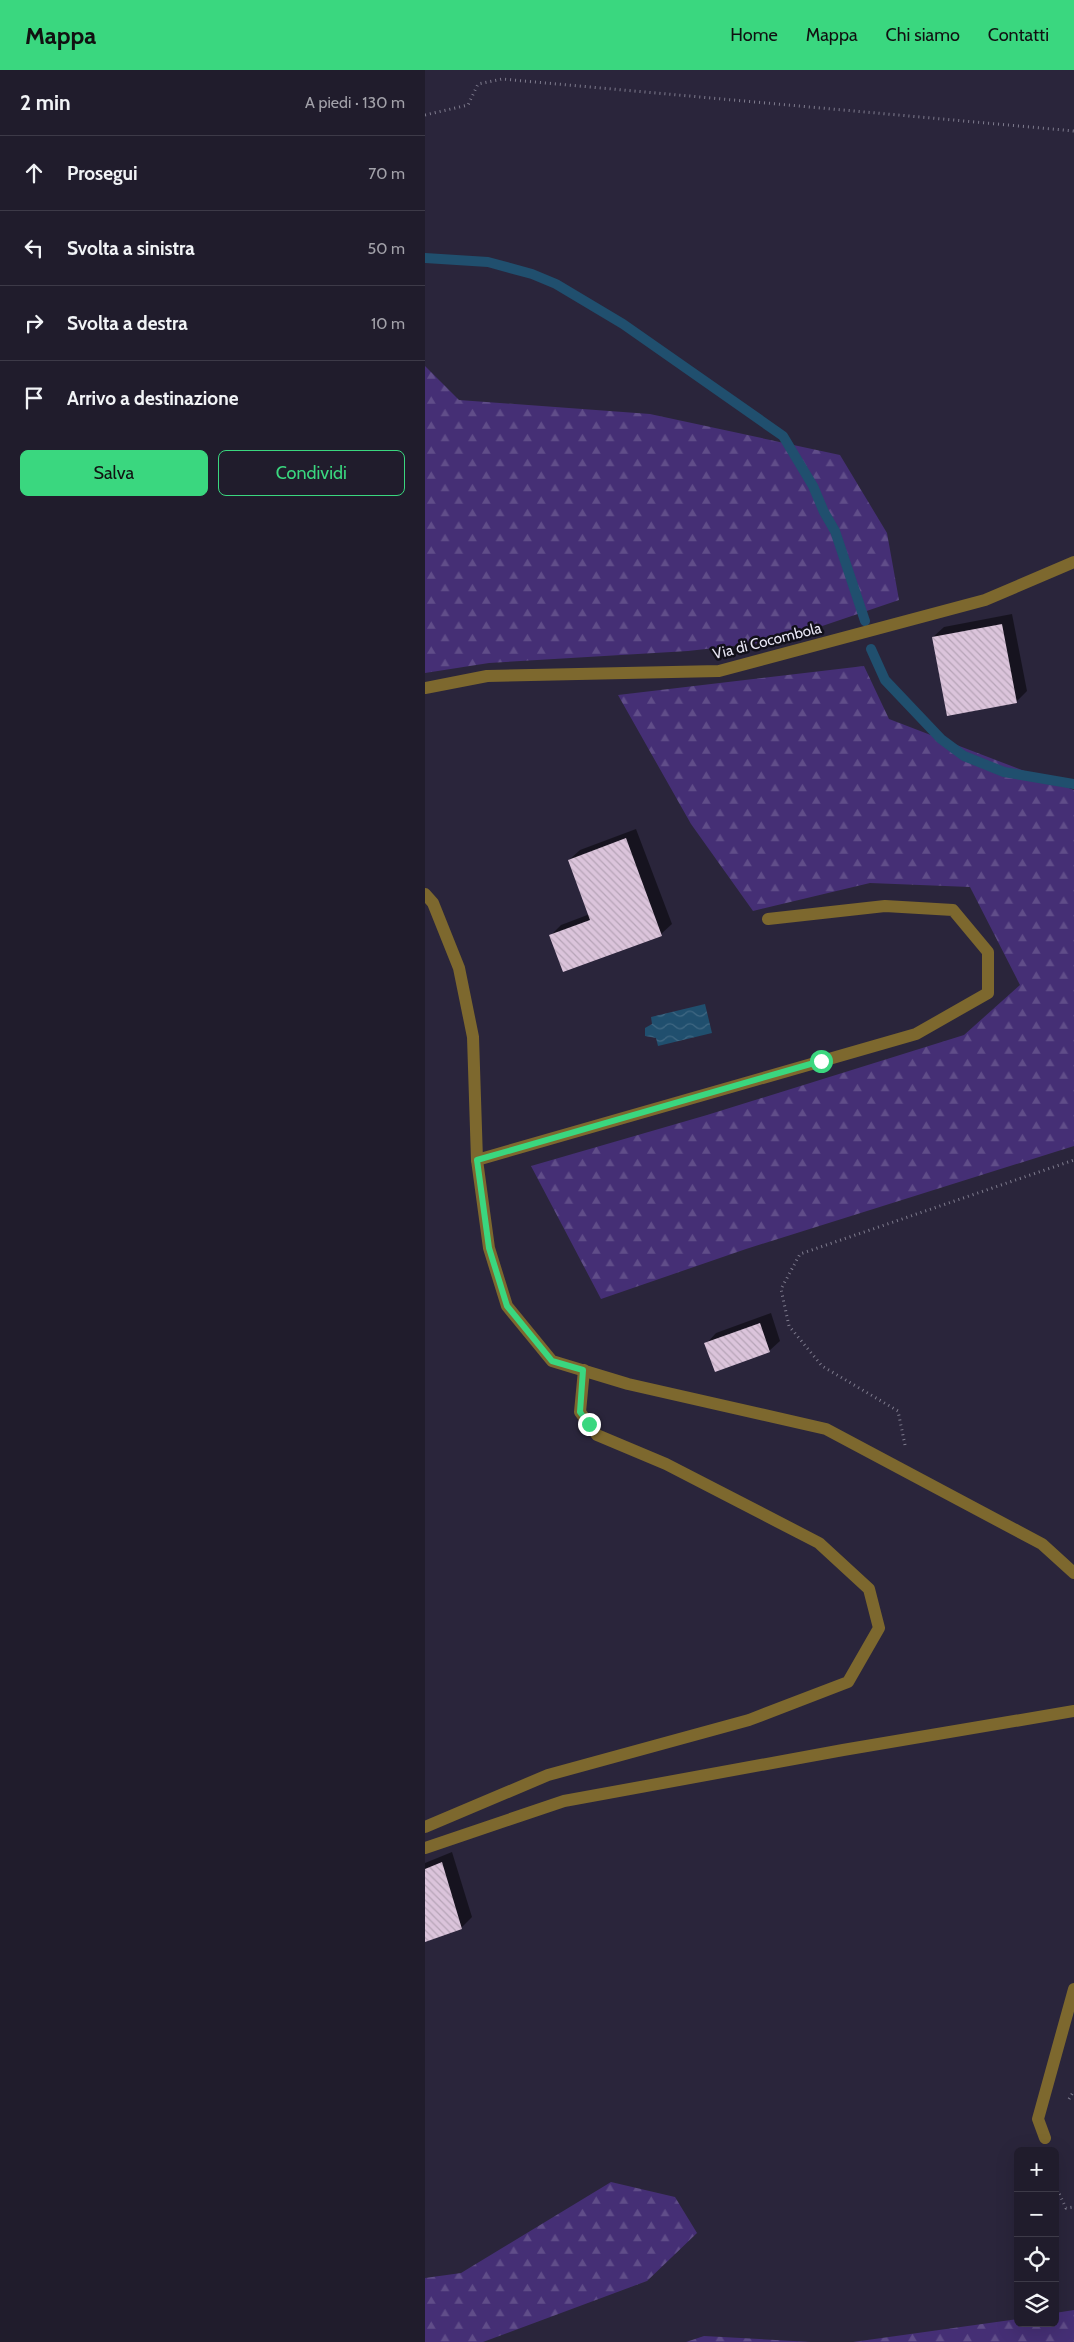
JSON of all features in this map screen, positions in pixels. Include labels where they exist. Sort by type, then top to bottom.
[{"type":"street","name":"Via di Cocombola","points":[[425,688],[487,676],[719,671],[985,600],[1074,562]]},
{"type":"street","points":[[425,894],[433,902],[459,968],[473,1037],[477,1160],[489,1248],[507,1306],[552,1361],[628,1384],[826,1429],[1042,1544],[1074,1573]]},
{"type":"street","points":[[477,1160],[916,1034],[988,993],[988,952],[953,910],[885,906],[768,919]]},
{"type":"street","points":[[425,1827],[548,1775],[749,1720],[848,1682],[879,1628],[869,1589],[819,1543],[666,1464],[597,1435],[580,1412],[583,1370]]},
{"type":"street","points":[[425,1848],[564,1801],[843,1750],[1074,1711]]},
{"type":"street","points":[[1045,2138],[1038,2119],[1074,1989]]},
{"type":"path","points":[[425,115],[468,105],[479,84],[502,79],[1074,131]]},
{"type":"path","points":[[912,1475],[898,1411],[822,1366],[789,1326],[781,1288],[800,1254],[1074,1160]]},
{"type":"path","points":[[1058,2192],[1066,2208],[1074,2207]]},
{"type":"green space","points":[[425,366],[459,400],[650,414],[840,455],[887,533],[899,600],[778,641],[688,651],[489,663],[425,673]]},
{"type":"green space","points":[[864,666],[889,719],[1074,790],[1074,1146],[746,1249],[601,1299],[531,1166],[707,1115],[964,1035],[1020,985],[970,887],[870,883],[753,911],[691,824],[618,695]]},
{"type":"green space","points":[[611,2182],[675,2197],[697,2233],[647,2281],[483,2342],[425,2342],[425,2278],[461,2273]]},
{"type":"green space","points":[[1074,2310],[1074,2342],[853,2342],[1014,2320],[1014,2327],[1059,2327],[1059,2312]]},
{"type":"green space","points":[[704,2336],[811,2342],[686,2342]]},
{"type":"water","points":[[705,1004],[712,1033],[658,1046],[656,1038],[645,1036],[645,1028],[652,1024],[651,1017]]},
{"type":"building","points":[[1002,624],[1017,703],[947,716],[932,637]]},
{"type":"building","points":[[626,838],[662,936],[563,972],[549,935],[590,920],[568,860]]},
{"type":"building","points":[[760,1323],[770,1352],[715,1372],[704,1343]]},
{"type":"building","points":[[442,1862],[462,1929],[425,1942],[425,1869]]},
{"type":"waterway","points":[[425,258],[488,262],[532,274],[556,284],[623,324],[783,436],[813,486],[824,512],[835,531],[865,621]]},
{"type":"waterway","points":[[871,649],[885,680],[941,739],[964,756],[1004,772],[1074,784]]},
{"type":"route","points":[[589,1424],[580,1412],[583,1370],[552,1361],[507,1306],[489,1248],[477,1160],[821,1061]]}]
